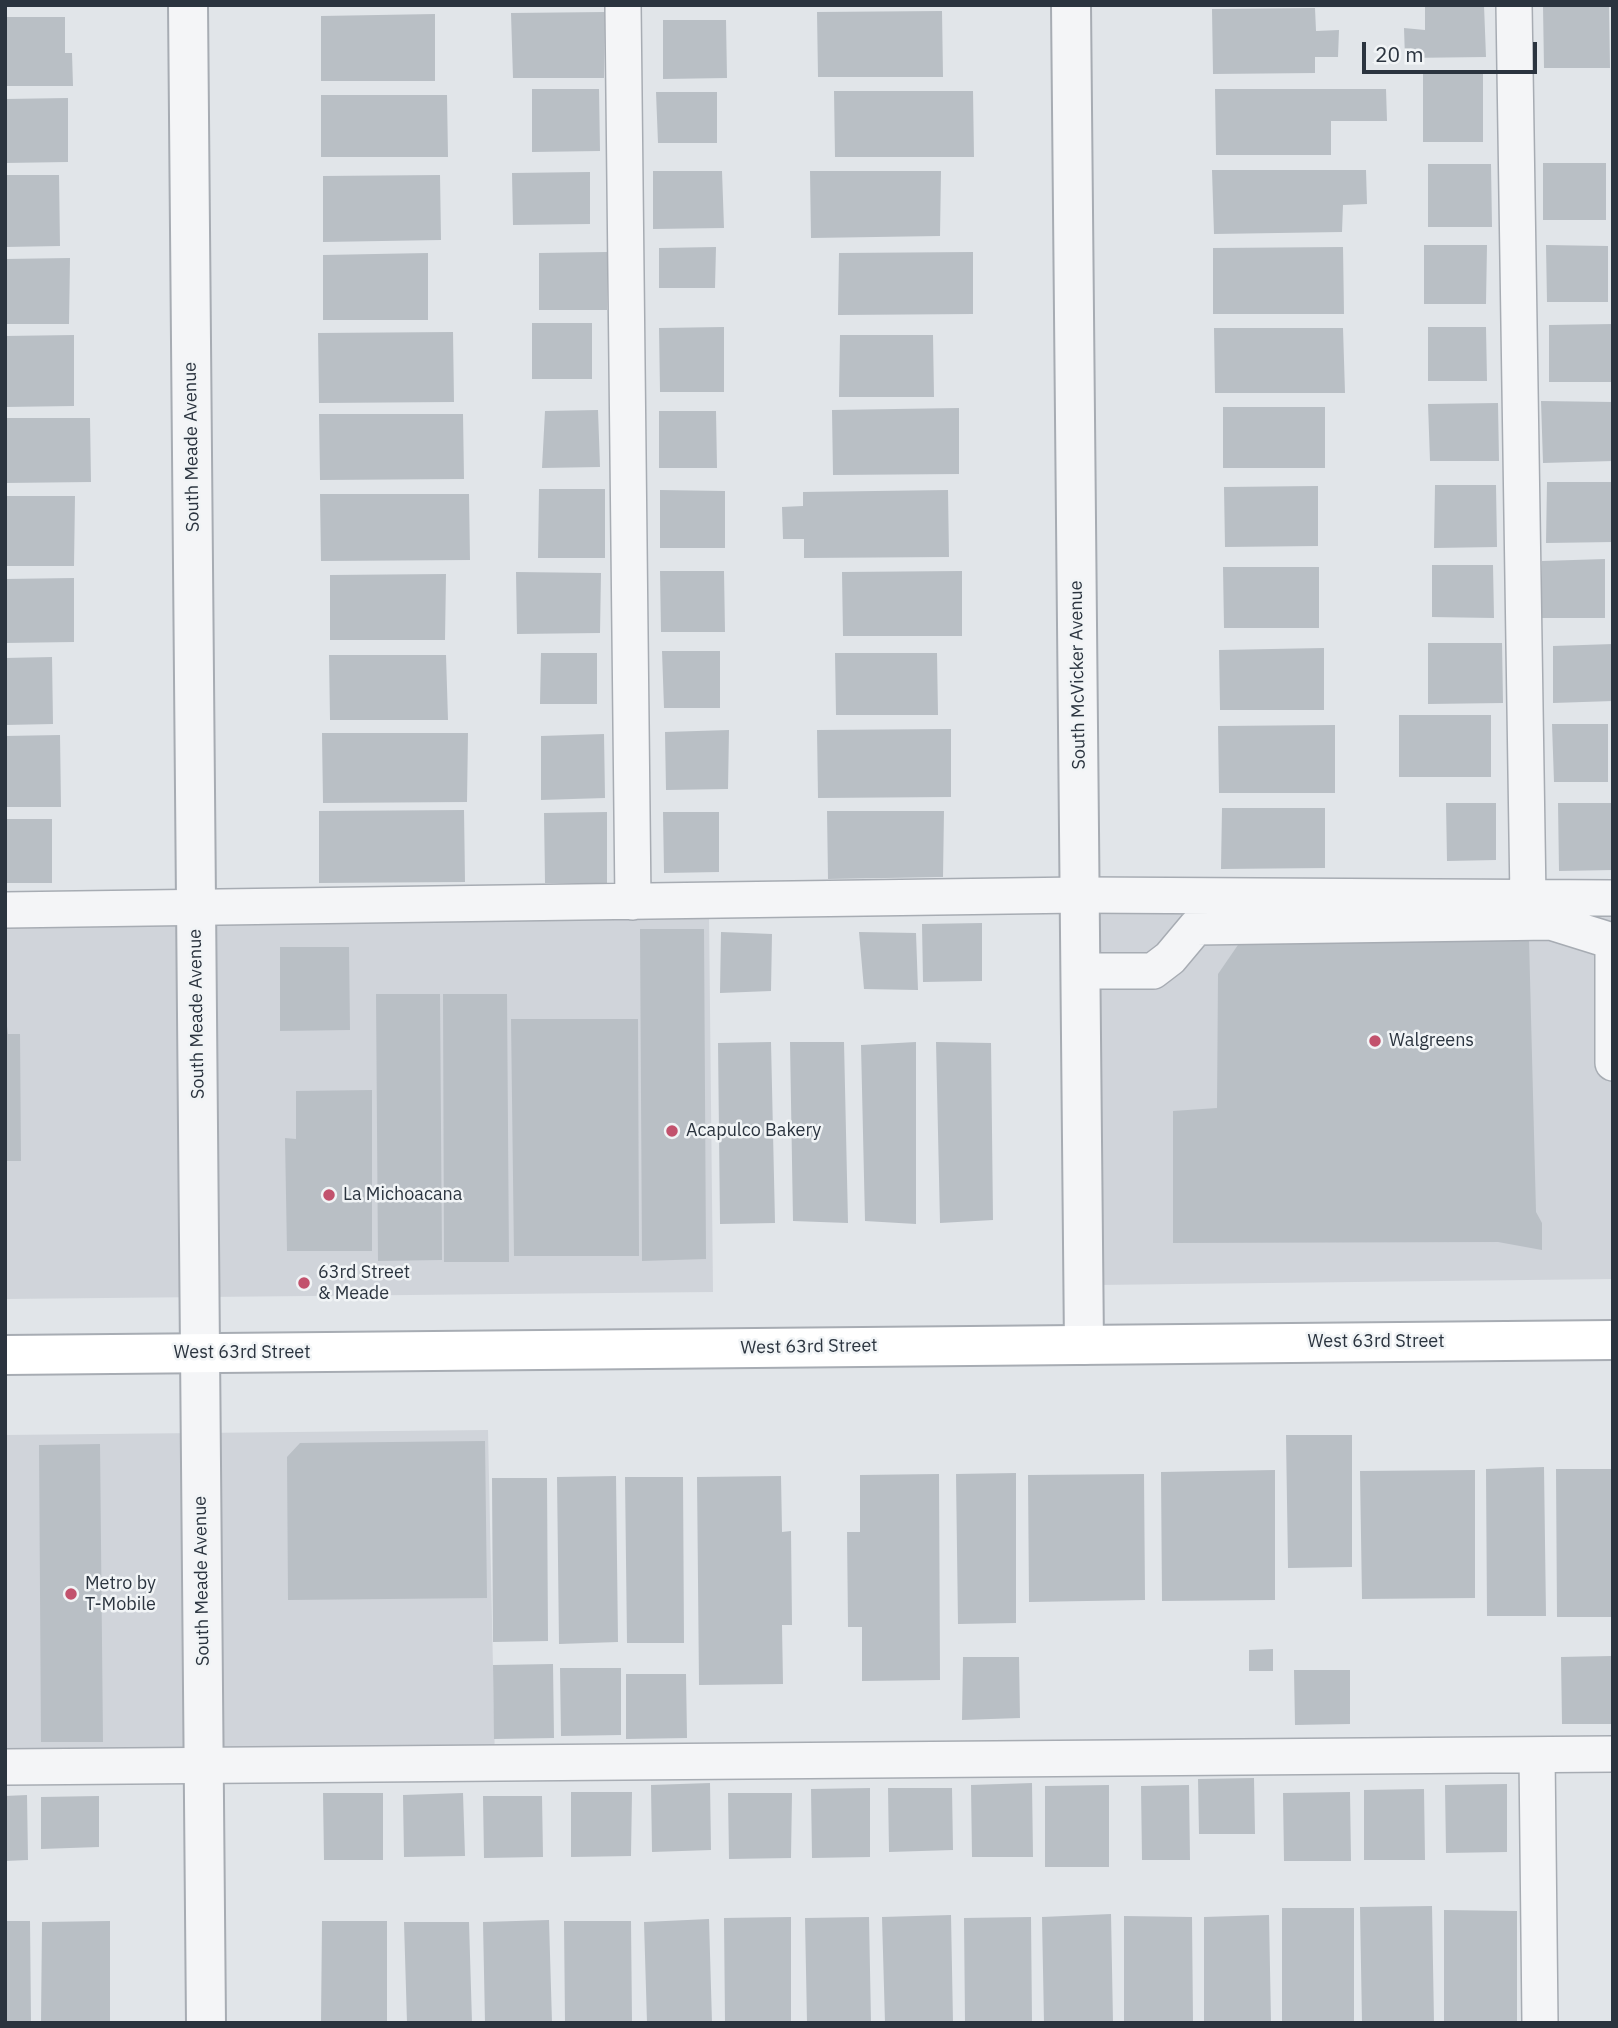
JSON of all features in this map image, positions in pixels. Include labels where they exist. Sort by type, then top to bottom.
[{"type":"main road","name":"West 63rd Street","points":[[5,1355],[1613,1340]]},
{"type":"street","name":"South Meade Avenue","points":[[188,5],[206,2023]]},
{"type":"street","name":"South McVicker Avenue","points":[[1071,5],[1084,1345]]},
{"type":"lane","points":[[623,5],[633,902]]},
{"type":"lane","points":[[1514,5],[1528,899]]},
{"type":"lane","points":[[5,910],[1080,895],[1613,898]]},
{"type":"lane","points":[[1081,971],[1153,971],[1170,958],[1196,927],[1551,922],[1612,941],[1613,1063]]},
{"type":"lane","points":[[5,1767],[1613,1754]]},
{"type":"lane","points":[[1537,1755],[1540,2023]]},
{"type":"shaded area","points":[[1613,906],[1613,1279],[1097,1285],[1093,912]]},
{"type":"shaded area","points":[[709,914],[713,1292],[5,1299],[5,921]]},
{"type":"shaded area","points":[[488,1430],[495,1763],[5,1764],[5,1435]]},
{"type":"building","points":[[1425,5],[1484,5],[1486,57],[1405,58],[1404,28],[1425,30]]},
{"type":"building","points":[[1609,5],[1610,68],[1544,68],[1543,6]]},
{"type":"building","points":[[1315,8],[1316,31],[1339,30],[1338,57],[1315,57],[1315,73],[1213,74],[1212,9]]},
{"type":"building","points":[[942,11],[943,77],[818,77],[817,12]]},
{"type":"building","points":[[605,12],[604,78],[513,78],[511,13]]},
{"type":"building","points":[[435,14],[435,81],[321,81],[321,16]]},
{"type":"building","points":[[5,17],[65,17],[65,53],[72,53],[73,86],[5,86]]},
{"type":"building","points":[[663,20],[726,20],[727,78],[663,79]]},
{"type":"building","points":[[1423,74],[1483,74],[1483,142],[1423,142]]},
{"type":"building","points":[[532,89],[599,89],[600,151],[532,152]]},
{"type":"building","points":[[1215,89],[1386,89],[1387,121],[1331,121],[1331,155],[1216,155]]},
{"type":"building","points":[[834,91],[973,91],[974,157],[835,157]]},
{"type":"building","points":[[656,92],[717,92],[717,143],[658,143]]},
{"type":"building","points":[[321,95],[447,95],[448,157],[321,157]]},
{"type":"building","points":[[68,98],[68,162],[5,163],[5,99]]},
{"type":"building","points":[[1543,163],[1606,163],[1606,220],[1543,220]]},
{"type":"building","points":[[1428,164],[1491,164],[1492,227],[1428,227]]},
{"type":"building","points":[[1212,170],[1366,170],[1367,204],[1343,205],[1342,232],[1214,234]]},
{"type":"building","points":[[653,171],[722,171],[724,228],[653,229]]},
{"type":"building","points":[[810,171],[941,171],[940,236],[811,238]]},
{"type":"building","points":[[590,172],[590,224],[513,225],[512,173]]},
{"type":"building","points":[[5,175],[59,175],[60,246],[5,247]]},
{"type":"building","points":[[440,175],[441,240],[323,242],[323,176]]},
{"type":"building","points":[[1424,245],[1487,245],[1486,304],[1424,304]]},
{"type":"building","points":[[1546,245],[1608,246],[1608,302],[1547,302]]},
{"type":"building","points":[[716,247],[715,288],[659,288],[659,248]]},
{"type":"building","points":[[1343,247],[1344,314],[1213,314],[1213,248]]},
{"type":"building","points":[[607,252],[607,310],[539,310],[539,253]]},
{"type":"building","points":[[973,252],[973,314],[838,315],[839,253]]},
{"type":"building","points":[[428,253],[428,320],[323,320],[323,255]]},
{"type":"building","points":[[70,258],[69,324],[5,324],[5,259]]},
{"type":"building","points":[[532,323],[592,323],[592,379],[532,379]]},
{"type":"building","points":[[1613,324],[1613,382],[1549,382],[1549,325]]},
{"type":"building","points":[[724,327],[724,392],[660,392],[659,328]]},
{"type":"building","points":[[1428,327],[1486,327],[1487,381],[1428,381]]},
{"type":"building","points":[[1214,328],[1343,328],[1345,393],[1215,393]]},
{"type":"building","points":[[453,332],[454,402],[319,403],[318,333]]},
{"type":"building","points":[[74,335],[74,406],[5,407],[5,336]]},
{"type":"building","points":[[840,335],[933,335],[934,397],[839,397]]},
{"type":"building","points":[[1541,401],[1613,402],[1613,461],[1543,463]]},
{"type":"building","points":[[1498,403],[1499,461],[1430,461],[1428,404]]},
{"type":"building","points":[[1223,407],[1325,407],[1325,468],[1223,468]]},
{"type":"building","points":[[959,408],[959,474],[833,475],[832,410]]},
{"type":"building","points":[[598,410],[600,467],[542,468],[545,411]]},
{"type":"building","points":[[659,411],[716,411],[717,468],[659,468]]},
{"type":"building","points":[[319,414],[463,414],[464,479],[320,480]]},
{"type":"building","points":[[5,418],[90,418],[91,482],[5,483]]},
{"type":"building","points":[[1547,482],[1613,482],[1613,542],[1546,543]]},
{"type":"building","points":[[1435,485],[1496,485],[1497,547],[1434,548]]},
{"type":"building","points":[[1318,486],[1318,546],[1225,547],[1224,487]]},
{"type":"building","points":[[539,489],[605,489],[605,558],[538,558]]},
{"type":"building","points":[[660,490],[725,491],[725,548],[660,548]]},
{"type":"building","points":[[948,490],[949,557],[804,558],[804,539],[783,539],[782,507],[803,506],[803,492]]},
{"type":"building","points":[[320,494],[469,494],[470,560],[321,561]]},
{"type":"building","points":[[5,496],[75,496],[74,566],[5,566]]},
{"type":"building","points":[[1605,559],[1605,618],[1542,618],[1542,561]]},
{"type":"building","points":[[1432,565],[1493,565],[1494,618],[1432,617]]},
{"type":"building","points":[[1223,567],[1319,567],[1319,628],[1224,628]]},
{"type":"building","points":[[660,571],[724,571],[725,632],[661,632]]},
{"type":"building","points":[[962,571],[962,636],[843,636],[842,572]]},
{"type":"building","points":[[516,572],[601,573],[600,633],[517,634]]},
{"type":"building","points":[[446,574],[445,640],[330,640],[330,575]]},
{"type":"building","points":[[74,578],[74,642],[5,643],[5,579]]},
{"type":"building","points":[[1428,643],[1502,643],[1503,703],[1428,704]]},
{"type":"building","points":[[1613,644],[1613,701],[1553,703],[1553,646]]},
{"type":"building","points":[[1324,648],[1324,710],[1220,710],[1219,650]]},
{"type":"building","points":[[662,651],[720,651],[720,708],[664,708]]},
{"type":"building","points":[[541,653],[597,653],[597,704],[540,704]]},
{"type":"building","points":[[835,653],[937,653],[938,715],[836,715]]},
{"type":"building","points":[[329,655],[446,655],[448,720],[330,720]]},
{"type":"building","points":[[52,657],[53,724],[5,725],[5,658]]},
{"type":"building","points":[[1399,715],[1491,715],[1491,777],[1399,777]]},
{"type":"building","points":[[1552,724],[1608,724],[1608,782],[1554,782]]},
{"type":"building","points":[[1335,725],[1335,793],[1219,793],[1218,726]]},
{"type":"building","points":[[951,729],[951,797],[818,798],[817,730]]},
{"type":"building","points":[[729,730],[728,789],[666,790],[665,732]]},
{"type":"building","points":[[322,733],[468,733],[467,802],[323,803]]},
{"type":"building","points":[[604,734],[605,798],[541,800],[541,736]]},
{"type":"building","points":[[60,735],[61,807],[5,807],[5,736]]},
{"type":"building","points":[[1446,803],[1496,803],[1496,860],[1447,861]]},
{"type":"building","points":[[1558,803],[1613,803],[1613,870],[1559,871]]},
{"type":"building","points":[[1222,808],[1325,808],[1325,868],[1221,869]]},
{"type":"building","points":[[464,810],[465,882],[319,883],[319,811]]},
{"type":"building","points":[[827,811],[944,811],[943,877],[828,879]]},
{"type":"building","points":[[607,812],[607,883],[545,883],[544,813]]},
{"type":"building","points":[[663,812],[719,812],[719,872],[664,873]]},
{"type":"building","points":[[5,819],[52,819],[52,883],[5,883]]},
{"type":"building","points":[[982,923],[982,981],[923,982],[922,924]]},
{"type":"building","points":[[640,929],[704,929],[706,1259],[642,1261]]},
{"type":"building","points":[[721,932],[772,934],[771,991],[720,993]]},
{"type":"building","points":[[859,932],[916,933],[918,990],[864,989]]},
{"type":"building","name":"Walgreens","points":[[1529,939],[1536,1212],[1542,1223],[1542,1250],[1498,1242],[1173,1243],[1173,1111],[1217,1108],[1218,974],[1240,942]]},
{"type":"building","points":[[280,947],[349,947],[350,1030],[280,1031]]},
{"type":"building","points":[[376,994],[440,994],[442,1260],[378,1261]]},
{"type":"building","points":[[443,994],[507,994],[509,1262],[444,1262]]},
{"type":"building","points":[[5,1010],[8,1034],[20,1034],[21,1161],[5,1161]]},
{"type":"building","points":[[511,1019],[638,1019],[639,1256],[514,1256]]},
{"type":"building","points":[[771,1042],[775,1223],[720,1224],[718,1043]]},
{"type":"building","points":[[790,1042],[844,1042],[848,1223],[793,1221]]},
{"type":"building","points":[[916,1042],[916,1224],[865,1221],[861,1045]]},
{"type":"building","points":[[936,1042],[991,1043],[993,1220],[940,1223]]},
{"type":"building","name":"La Michoacana","points":[[372,1090],[372,1251],[287,1251],[285,1138],[296,1139],[296,1091]]},
{"type":"building","points":[[1286,1435],[1352,1435],[1352,1567],[1288,1568]]},
{"type":"building","points":[[485,1441],[487,1598],[288,1600],[287,1457],[300,1443]]},
{"type":"building","name":"Metro by T-Mobile","points":[[100,1444],[103,1742],[41,1742],[39,1445]]},
{"type":"building","points":[[1544,1467],[1546,1616],[1487,1616],[1486,1469]]},
{"type":"building","points":[[1556,1469],[1613,1469],[1613,1617],[1557,1617]]},
{"type":"building","points":[[1275,1470],[1275,1600],[1162,1601],[1161,1472]]},
{"type":"building","points":[[1475,1470],[1475,1598],[1362,1599],[1360,1471]]},
{"type":"building","points":[[1016,1473],[1016,1623],[958,1624],[956,1474]]},
{"type":"building","points":[[939,1474],[940,1680],[862,1681],[862,1627],[848,1627],[847,1532],[860,1532],[860,1475]]},
{"type":"building","points":[[1144,1474],[1145,1600],[1029,1602],[1028,1475]]},
{"type":"building","points":[[616,1476],[618,1642],[559,1644],[557,1477]]},
{"type":"building","points":[[781,1476],[782,1532],[791,1531],[792,1625],[782,1625],[783,1684],[699,1685],[697,1477]]},
{"type":"building","points":[[625,1477],[683,1477],[684,1643],[627,1643]]},
{"type":"building","points":[[492,1478],[547,1478],[548,1641],[493,1642]]},
{"type":"building","points":[[1273,1649],[1273,1671],[1249,1671],[1249,1650]]},
{"type":"building","points":[[1611,1656],[1611,1724],[1562,1724],[1561,1657]]},
{"type":"building","points":[[963,1657],[1019,1657],[1020,1718],[962,1720]]},
{"type":"building","points":[[553,1664],[554,1738],[494,1739],[493,1665]]},
{"type":"building","points":[[560,1668],[621,1668],[621,1735],[561,1736]]},
{"type":"building","points":[[1294,1670],[1350,1670],[1350,1724],[1295,1725]]},
{"type":"building","points":[[626,1674],[686,1674],[687,1738],[626,1739]]},
{"type":"building","points":[[1254,1778],[1255,1834],[1199,1834],[1198,1779]]},
{"type":"building","points":[[710,1783],[711,1850],[652,1852],[651,1785]]},
{"type":"building","points":[[1032,1783],[1033,1857],[972,1857],[971,1785]]},
{"type":"building","points":[[1507,1784],[1507,1852],[1446,1853],[1445,1785]]},
{"type":"building","points":[[1109,1785],[1109,1867],[1045,1867],[1045,1786]]},
{"type":"building","points":[[1189,1785],[1190,1860],[1142,1860],[1141,1786]]},
{"type":"building","points":[[870,1788],[870,1857],[812,1858],[811,1789]]},
{"type":"building","points":[[888,1788],[952,1788],[953,1850],[889,1852]]},
{"type":"building","points":[[1424,1789],[1425,1860],[1364,1860],[1364,1790]]},
{"type":"building","points":[[571,1792],[632,1792],[631,1856],[571,1857]]},
{"type":"building","points":[[1350,1792],[1351,1861],[1284,1861],[1283,1793]]},
{"type":"building","points":[[323,1793],[383,1793],[383,1860],[324,1860]]},
{"type":"building","points":[[463,1793],[465,1856],[404,1857],[403,1795]]},
{"type":"building","points":[[728,1793],[792,1793],[791,1858],[729,1859]]},
{"type":"building","points":[[27,1795],[28,1860],[5,1861],[5,1796]]},
{"type":"building","points":[[99,1796],[99,1847],[41,1849],[41,1797]]},
{"type":"building","points":[[483,1796],[542,1796],[543,1857],[484,1858]]},
{"type":"building","points":[[1432,1906],[1434,2023],[1362,2023],[1360,1907]]},
{"type":"building","points":[[1282,1908],[1354,1908],[1354,2023],[1282,2023]]},
{"type":"building","points":[[1444,1910],[1517,1911],[1517,2023],[1444,2023]]},
{"type":"building","points":[[1111,1914],[1113,2023],[1044,2023],[1042,1917]]},
{"type":"building","points":[[951,1915],[953,2023],[885,2023],[882,1917]]},
{"type":"building","points":[[1269,1915],[1271,2023],[1204,2023],[1204,1917]]},
{"type":"building","points":[[1124,1916],[1192,1917],[1193,2023],[1124,2023]]},
{"type":"building","points":[[791,1917],[791,2023],[725,2023],[724,1918]]},
{"type":"building","points":[[869,1917],[871,2023],[807,2023],[805,1918]]},
{"type":"building","points":[[1031,1917],[1032,2023],[965,2023],[964,1918]]},
{"type":"building","points":[[709,1919],[712,2023],[647,2023],[644,1922]]},
{"type":"building","points":[[549,1920],[552,2023],[485,2023],[483,1922]]},
{"type":"building","points":[[5,1921],[30,1921],[31,2023],[5,2023]]},
{"type":"building","points":[[110,1921],[110,2023],[41,2023],[42,1922]]},
{"type":"building","points":[[322,1921],[387,1921],[387,2023],[321,2023]]},
{"type":"building","points":[[564,1921],[631,1921],[632,2023],[565,2023]]},
{"type":"building","points":[[404,1922],[469,1922],[472,2023],[407,2023]]},
{"type":"place","name":"Walgreens","points":[[1375,1041]]},
{"type":"place","name":"Acapulco Bakery","points":[[672,1131]]},
{"type":"place","name":"La Michoacana","points":[[329,1195]]},
{"type":"place","name":"63rd Street & Meade","points":[[304,1283]]},
{"type":"place","name":"Metro by T-Mobile","points":[[71,1594]]}]
